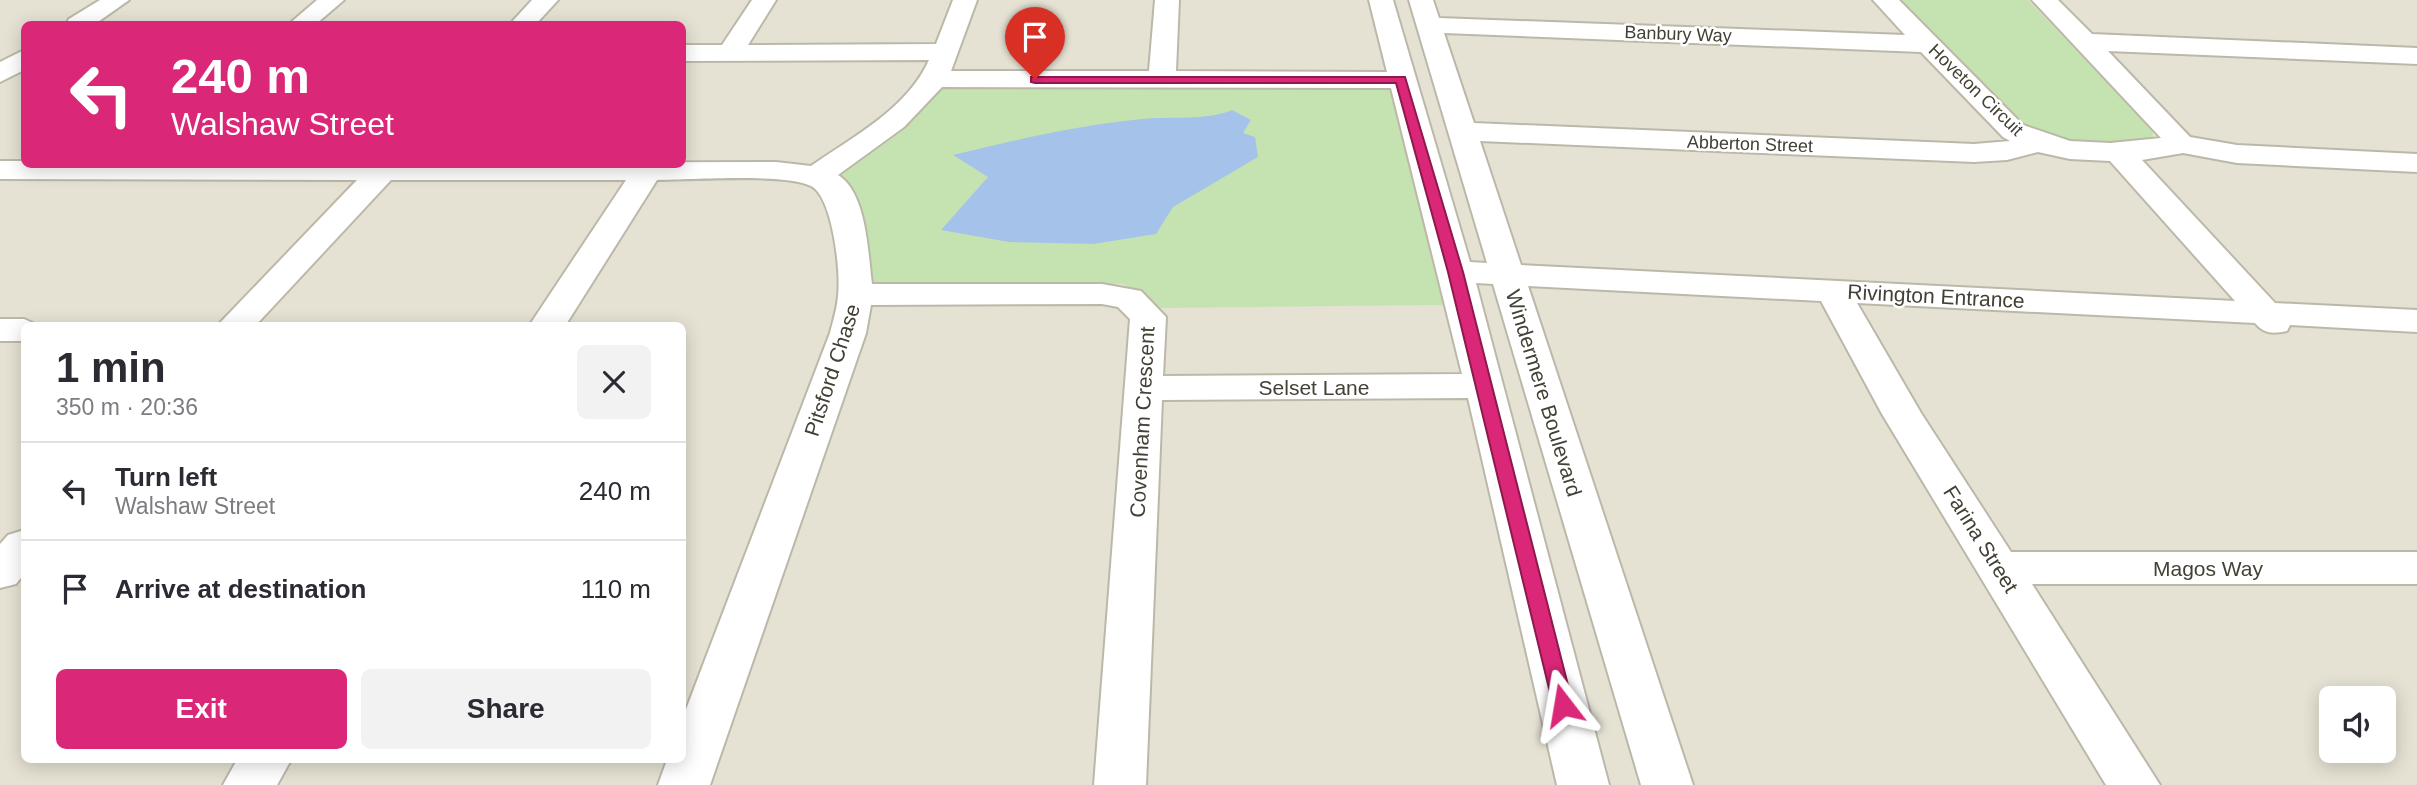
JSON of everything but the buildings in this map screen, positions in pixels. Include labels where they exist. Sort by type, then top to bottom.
[{"type":"street","points":[[83,21],[117,0]]},
{"type":"street","points":[[305,21],[332,0]]},
{"type":"street","points":[[525,21],[546,0]]},
{"type":"street","points":[[730,53],[764,0]]},
{"type":"street","points":[[474,168],[776,170],[817,176],[897,117],[928,88],[946,52],[965,0]]},
{"type":"street","points":[[1162,80],[1167,0]]},
{"type":"street","points":[[1381,0],[1458,282],[1583,785]]},
{"type":"street","name":"Hoveton Circuit","points":[[1885,0],[2013,131],[2036,143],[2071,152],[2172,148],[2176,143]]},
{"type":"street","points":[[2043,0],[2170,130],[2176,137],[2176,143],[2237,154],[2417,163]]},
{"type":"street","name":"Banbury Way","points":[[1425,12],[1928,44]]},
{"type":"street","name":"Windermere Boulevard","points":[[1425,12],[1667,785]]},
{"type":"street","points":[[2085,42],[2417,55]]},
{"type":"street","points":[[686,53],[946,52]]},
{"type":"street","points":[[0,56],[21,57]]},
{"type":"street","points":[[0,74],[21,59]]},
{"type":"street","points":[[933,79],[1401,80]]},
{"type":"street","name":"Abberton Street","points":[[1462,131],[1974,153],[2007,151],[2036,143]]},
{"type":"street","points":[[2118,152],[2274,323]]},
{"type":"street","points":[[0,170],[80,168]]},
{"type":"street","points":[[239,322],[386,168]]},
{"type":"street","points":[[550,322],[648,170]]},
{"type":"street","name":"Pitsford Chase","points":[[684,785],[848,333],[856,295],[847,217],[833,186],[817,176]]},
{"type":"street","name":"Rivington Entrance","points":[[1458,282],[2274,323],[2417,340]]},
{"type":"street","name":"Covenham Crescent","points":[[856,295],[1102,294],[1129,298],[1149,317],[1120,785]]},
{"type":"street","name":"Farina Street","points":[[1838,300],[1902,414],[2134,785]]},
{"type":"street","name":"Rivington Entrance","points":[[2274,323],[2417,321]]},
{"type":"street","points":[[0,330],[21,330]]},
{"type":"street","name":"Selset Lane","points":[[1144,388],[1484,386]]},
{"type":"street","name":"Magos Way","points":[[1999,568],[2417,568]]},
{"type":"street","points":[[249,785],[263,763]]},
{"type":"shaded area","points":[[0,0],[2417,0],[2417,785],[0,785]]},
{"type":"green space","points":[[1899,0],[2028,0],[2152,129],[2153,138],[2127,144],[2096,146],[2065,143],[2034,133],[2017,121]]},
{"type":"green space","points":[[1375,84],[1394,92],[1443,305],[1156,308],[1123,284],[866,289],[837,176],[941,88]]},
{"type":"water","points":[[1232,110],[1251,120],[1243,133],[1255,137],[1258,157],[1173,207],[1156,234],[1093,244],[1009,242],[941,230],[988,177],[953,155],[1094,125],[1142,119],[1199,117]]},
{"type":"route","points":[[1035,79],[1401,80],[1455,272],[1563,705]]}]
